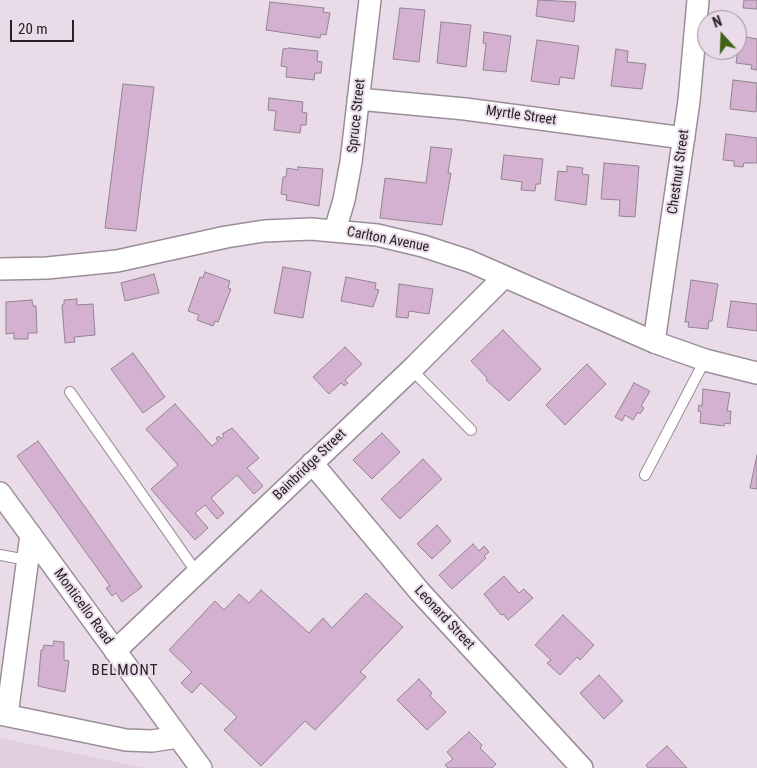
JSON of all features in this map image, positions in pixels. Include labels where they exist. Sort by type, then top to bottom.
[{"type":"street","name":"Spruce Street","points":[[335,230],[344,200],[351,162],[370,0]]},
{"type":"street","name":"Chestnut Street","points":[[654,342],[684,138],[698,0]]},
{"type":"street","name":"Myrtle Street","points":[[358,99],[465,109],[684,138]]},
{"type":"street","name":"Carlton Avenue","points":[[0,269],[47,268],[117,261],[226,237],[264,231],[335,230],[377,235],[423,246],[468,261],[654,342],[705,360],[757,373]]},
{"type":"street","name":"Bainbridge Street","points":[[115,651],[411,369],[504,277]]},
{"type":"street","name":"Leonard Street","points":[[312,463],[420,592],[582,768]]},
{"type":"street","name":"Monticello Road","points":[[0,493],[202,768]]},
{"type":"street","points":[[31,535],[4,715],[126,740],[152,741],[178,737]]},
{"type":"lane","points":[[645,475],[705,360]]},
{"type":"lane","points":[[411,369],[471,430]]},
{"type":"lane","points":[[70,392],[197,573]]},
{"type":"lane","points":[[0,555],[27,560]]},
{"type":"shaded area","points":[[0,738],[146,768],[0,768]]},
{"type":"building","points":[[538,0],[576,2],[574,22],[536,16]]},
{"type":"building","points":[[744,0],[757,0],[757,9],[743,8]]},
{"type":"building","points":[[270,2],[324,8],[323,12],[330,13],[326,35],[321,34],[320,38],[266,30]]},
{"type":"building","points":[[400,8],[425,10],[419,62],[393,59]]},
{"type":"building","points":[[441,22],[471,25],[466,67],[437,63]]},
{"type":"building","points":[[484,32],[511,36],[506,72],[483,70],[486,44],[483,43]]},
{"type":"building","points":[[747,37],[757,39],[757,70],[751,69],[752,65],[736,63],[736,60],[747,60]]},
{"type":"building","points":[[537,40],[579,46],[574,79],[560,77],[559,85],[531,81]]},
{"type":"building","points":[[283,49],[318,51],[317,61],[322,62],[321,73],[315,73],[314,80],[286,77],[287,67],[281,66]]},
{"type":"building","points":[[616,49],[628,51],[627,62],[646,64],[642,89],[611,86]]},
{"type":"building","points":[[733,80],[757,83],[756,112],[730,109]]},
{"type":"building","points":[[123,84],[154,87],[136,231],[105,228]]},
{"type":"building","points":[[269,98],[303,102],[302,112],[307,113],[306,125],[301,125],[300,133],[274,130],[276,111],[268,110]]},
{"type":"building","points":[[726,134],[757,138],[757,163],[744,163],[743,167],[734,166],[734,161],[723,160]]},
{"type":"building","points":[[431,147],[452,149],[448,173],[451,173],[442,225],[380,218],[385,178],[426,183]]},
{"type":"building","points":[[504,155],[543,159],[540,184],[536,184],[535,191],[521,190],[522,182],[501,179]]},
{"type":"building","points":[[604,163],[639,166],[635,217],[619,216],[620,200],[601,199]]},
{"type":"building","points":[[567,166],[583,168],[582,174],[589,175],[586,205],[555,200],[558,171],[567,172]]},
{"type":"building","points":[[298,167],[323,169],[319,206],[286,200],[287,195],[281,194],[283,177],[286,177],[287,168],[298,170]]},
{"type":"building","points":[[283,267],[311,272],[303,318],[274,313]]},
{"type":"building","points":[[205,272],[230,281],[228,288],[231,289],[218,322],[215,321],[213,326],[197,320],[199,315],[188,311],[200,277],[203,278]]},
{"type":"building","points":[[154,274],[159,293],[125,301],[121,283]]},
{"type":"building","points":[[346,277],[376,283],[375,289],[379,290],[373,307],[341,301]]},
{"type":"building","points":[[691,280],[718,284],[712,321],[709,321],[708,329],[688,327],[689,322],[685,322]]},
{"type":"building","points":[[399,284],[433,289],[429,314],[409,311],[408,318],[396,317]]},
{"type":"building","points":[[77,299],[77,305],[93,304],[95,335],[74,337],[75,342],[65,343],[62,305],[64,305],[64,300]]},
{"type":"building","points":[[32,300],[33,306],[36,306],[37,333],[28,333],[28,339],[14,339],[14,333],[6,334],[6,302]]},
{"type":"building","points":[[731,301],[757,304],[757,331],[727,327]]},
{"type":"building","points":[[503,330],[541,369],[509,401],[486,380],[487,378],[471,361]]},
{"type":"building","points":[[345,347],[362,364],[345,380],[348,383],[344,386],[341,383],[329,394],[313,377]]},
{"type":"building","points":[[133,353],[165,397],[143,413],[111,369]]},
{"type":"building","points":[[587,364],[606,384],[565,425],[546,405]]},
{"type":"building","points":[[634,383],[650,391],[641,406],[644,408],[640,414],[638,412],[633,420],[625,415],[622,421],[615,417]]},
{"type":"building","points":[[703,389],[730,393],[727,411],[731,411],[730,424],[725,423],[724,426],[700,423],[701,412],[698,411],[699,405],[702,406]]},
{"type":"building","points":[[175,404],[212,446],[218,441],[216,438],[219,436],[221,439],[224,436],[222,434],[232,428],[259,458],[247,468],[263,486],[254,494],[237,475],[211,498],[224,513],[217,519],[205,505],[195,513],[208,528],[195,540],[151,489],[178,465],[146,429]]},
{"type":"building","points":[[382,433],[400,452],[372,479],[353,460]]},
{"type":"building","points":[[38,441],[142,587],[122,602],[116,593],[112,596],[106,588],[110,586],[17,456]]},
{"type":"building","points":[[757,455],[757,489],[750,488]]},
{"type":"building","points":[[423,459],[442,479],[400,519],[381,499]]},
{"type":"building","points":[[437,525],[451,541],[432,559],[417,544]]},
{"type":"building","points":[[473,544],[479,551],[484,546],[489,552],[484,556],[486,558],[452,589],[439,575]]},
{"type":"building","points":[[504,576],[519,593],[524,589],[533,598],[508,620],[503,614],[501,615],[484,594]]},
{"type":"building","points":[[261,590],[309,633],[323,618],[332,628],[366,593],[403,627],[360,672],[366,677],[315,730],[305,721],[261,766],[224,730],[237,717],[201,683],[192,693],[181,683],[192,672],[169,650],[215,601],[224,610],[239,594],[249,603]]},
{"type":"building","points":[[563,615],[594,645],[580,660],[577,657],[560,675],[547,663],[551,660],[535,645]]},
{"type":"building","points":[[54,641],[64,642],[64,660],[69,661],[65,692],[38,686],[41,650],[43,650],[44,645],[53,646]]},
{"type":"building","points":[[599,675],[623,701],[604,719],[580,693]]},
{"type":"building","points":[[419,679],[432,693],[430,696],[446,712],[427,730],[397,700]]},
{"type":"building","points":[[469,732],[482,745],[480,748],[496,764],[492,768],[448,768],[445,765],[453,759],[447,752]]},
{"type":"building","points":[[667,746],[687,768],[648,768],[646,765]]},
{"type":"district","name":"BELMONT","points":[[125,671]]}]
